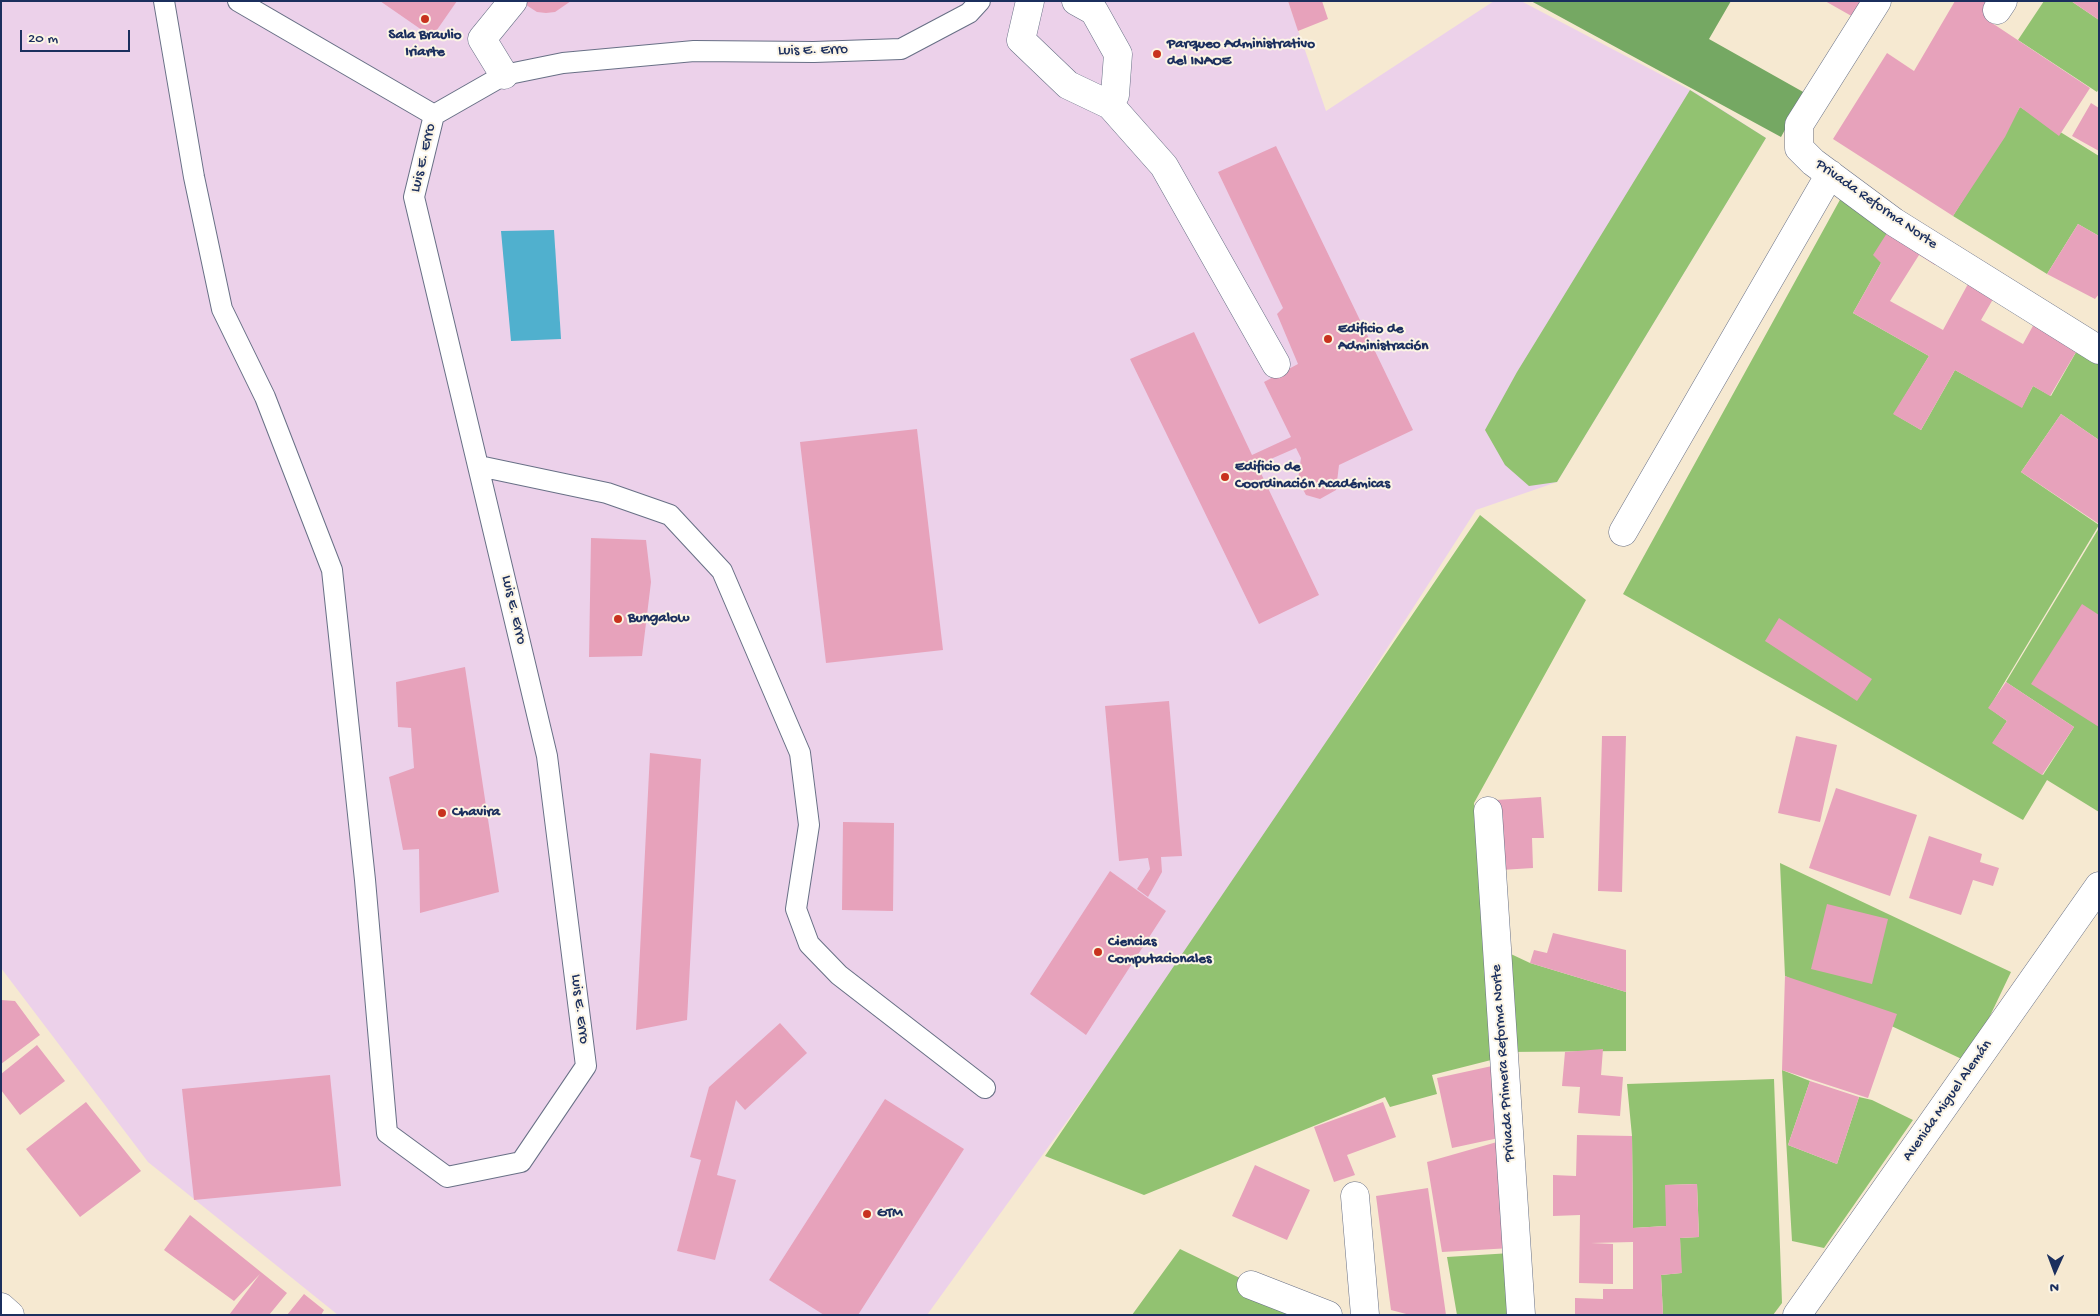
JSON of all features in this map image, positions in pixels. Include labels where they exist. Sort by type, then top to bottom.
[{"type":"street","points":[[504,75],[482,39],[513,1]]},
{"type":"street","points":[[1030,1],[1021,40],[1068,85],[1110,105],[1164,166],[1276,364]]},
{"type":"street","points":[[1076,1],[1094,12],[1118,54],[1115,95],[1110,105]]},
{"type":"street","name":"Privada Reforma Norte","points":[[1876,1],[1799,125],[1799,148],[1813,162],[1894,222],[2099,350]]},
{"type":"street","points":[[1623,532],[1830,174]]},
{"type":"street","name":"Privada Primera Reforma Norte","points":[[1488,811],[1521,1315]]},
{"type":"street","name":"Avenida Miguel Alemán","points":[[1797,1315],[2099,886]]},
{"type":"street","points":[[1355,1196],[1365,1315]]},
{"type":"street","points":[[1251,1285],[1328,1315]]},
{"type":"street","points":[[1,1307],[10,1315]]},
{"type":"lane","name":"Luis E. Erro","points":[[164,1],[194,177],[222,309],[265,397],[332,570],[365,880],[387,1134],[447,1177],[521,1162],[586,1066],[547,756],[414,197],[434,115],[504,75],[563,63],[694,51],[814,52],[901,49],[969,13],[980,1]]},
{"type":"lane","points":[[238,1],[434,115]]},
{"type":"lane","points":[[478,466],[607,493],[670,515],[722,571],[800,753],[809,825],[796,909],[810,944],[839,975],[985,1088]]},
{"type":"shaded area","points":[[1,1],[1288,1],[1326,111],[1494,1],[1521,1],[1696,93],[1766,138],[1557,482],[1476,510],[1215,916],[927,1315],[338,1315],[148,1162],[1,968]]},
{"type":"green space","points":[[1531,1],[1731,1],[1709,39],[1805,93],[1781,137]]},
{"type":"green space","points":[[2044,1],[2071,1],[2099,20],[2099,88],[2097,92],[2018,40]]},
{"type":"green space","points":[[1690,90],[1766,138],[1557,482],[1529,486],[1505,465],[1485,430],[1517,372]]},
{"type":"green space","points":[[2020,107],[2099,156],[2099,236],[2078,224],[2047,274],[1953,216]]},
{"type":"green space","points":[[1847,187],[1894,222],[1881,263],[1853,313],[1929,356],[1894,414],[1921,430],[1955,370],[2022,407],[2033,386],[2051,396],[2083,340],[2099,350],[2099,440],[2061,414],[2021,472],[2099,525],[1989,708],[2007,721],[1993,743],[2043,775],[2074,727],[2006,682],[2099,528],[2099,812],[2047,780],[2023,820],[1623,594]]},
{"type":"green space","points":[[1480,515],[1586,600],[1474,803],[1499,1058],[1432,1075],[1437,1094],[1390,1107],[1385,1097],[1144,1195],[1045,1156]]},
{"type":"green space","points":[[1780,863],[2011,972],[1968,1062],[1785,976]]},
{"type":"green space","points":[[1496,947],[1530,963],[1626,992],[1626,1051],[1506,1052]]},
{"type":"green space","points":[[1782,1070],[1810,1081],[1788,1145],[1837,1164],[1859,1097],[1872,1100],[1913,1120],[1824,1248],[1792,1241]]},
{"type":"green space","points":[[1774,1079],[1782,1303],[1773,1315],[1663,1315],[1661,1275],[1681,1273],[1680,1238],[1699,1237],[1697,1184],[1666,1185],[1666,1226],[1633,1228],[1632,1136],[1627,1084]]},
{"type":"green space","points":[[1180,1249],[1316,1315],[1132,1315]]},
{"type":"green space","points":[[1511,1253],[1515,1315],[1457,1315],[1447,1257]]},
{"type":"water","points":[[554,230],[561,339],[511,341],[501,231]]},
{"type":"building","name":"Sala Braulio Iriarte","points":[[380,1],[457,1],[432,37]]},
{"type":"building","points":[[520,1],[571,1],[555,12],[546,13],[537,12]]},
{"type":"building","points":[[1288,1],[1322,1],[1328,19],[1298,31]]},
{"type":"building","points":[[1825,1],[1866,1],[1855,18]]},
{"type":"building","points":[[1955,1],[2003,1],[1991,6],[1986,19],[2090,88],[2059,136],[2020,107],[2005,137],[1953,216],[1833,139],[1887,53],[1914,71]]},
{"type":"building","points":[[2071,1],[2099,1],[2099,20]]},
{"type":"building","points":[[2091,103],[2099,108],[2099,151],[2072,136]]},
{"type":"building","points":[[1276,146],[1413,430],[1339,465],[1336,490],[1320,499],[1306,495],[1298,480],[1301,458],[1296,448],[1257,465],[1319,595],[1259,624],[1130,359],[1194,332],[1252,455],[1291,437],[1264,382],[1298,364],[1277,314],[1283,308],[1218,172]]},
{"type":"building","points":[[1894,222],[1943,251],[1935,265],[1919,255],[1890,301],[1943,330],[1975,271],[2000,287],[1981,320],[2023,344],[2039,315],[2083,340],[2050,396],[2033,386],[2022,408],[1955,370],[1921,430],[1893,414],[1929,356],[1853,313],[1881,263],[1873,255]]},
{"type":"building","points":[[2078,224],[2099,236],[2099,294],[2095,299],[2047,274]]},
{"type":"building","points":[[2061,414],[2099,440],[2099,524],[2021,472]]},
{"type":"building","points":[[917,429],[943,650],[826,663],[800,442]]},
{"type":"building","name":"Bungalow","points":[[591,538],[646,540],[651,582],[642,656],[589,657]]},
{"type":"building","points":[[2082,604],[2099,615],[2099,727],[2031,684]]},
{"type":"building","points":[[1779,618],[1872,679],[1857,701],[1765,641]]},
{"type":"building","name":"Chavira","points":[[465,667],[499,892],[420,913],[419,849],[403,850],[389,777],[414,768],[411,728],[398,727],[396,682]]},
{"type":"building","points":[[2006,682],[2074,727],[2042,775],[1992,743],[2007,721],[1988,708]]},
{"type":"building","points":[[1169,701],[1182,856],[1161,857],[1162,872],[1148,897],[1137,889],[1150,869],[1148,858],[1119,861],[1105,706]]},
{"type":"building","points":[[1602,736],[1626,736],[1622,892],[1598,891]]},
{"type":"building","points":[[1796,736],[1837,745],[1820,822],[1778,813]]},
{"type":"building","points":[[650,753],[701,759],[687,1020],[636,1030]]},
{"type":"building","points":[[1836,788],[1917,815],[1890,896],[1809,868]]},
{"type":"building","points":[[1541,797],[1544,838],[1532,838],[1533,868],[1501,870],[1496,800]]},
{"type":"building","points":[[843,822],[894,823],[893,911],[842,910]]},
{"type":"building","points":[[1929,836],[1982,854],[1980,862],[1999,868],[1993,886],[1973,880],[1961,915],[1909,898]]},
{"type":"building","name":"Ciencias Computacionales","points":[[1110,871],[1166,911],[1086,1035],[1030,994]]},
{"type":"building","points":[[1827,904],[1888,919],[1872,984],[1811,969]]},
{"type":"building","points":[[1553,933],[1626,950],[1626,992],[1530,963],[1534,950],[1547,953]]},
{"type":"building","points":[[1785,976],[1897,1014],[1868,1098],[1782,1070]]},
{"type":"building","points":[[1,1000],[15,1001],[40,1035],[1,1064]]},
{"type":"building","points":[[780,1023],[807,1053],[745,1110],[736,1100],[717,1175],[736,1180],[715,1260],[677,1251],[701,1160],[690,1157],[709,1087]]},
{"type":"building","points":[[37,1045],[65,1081],[20,1115],[1,1090],[1,1074]]},
{"type":"building","points":[[1603,1049],[1601,1075],[1623,1077],[1620,1116],[1578,1113],[1580,1087],[1562,1086],[1565,1052]]},
{"type":"building","points":[[1492,1066],[1508,1136],[1452,1148],[1437,1078]]},
{"type":"building","points":[[330,1075],[341,1186],[194,1200],[182,1089]]},
{"type":"building","points":[[1810,1081],[1859,1097],[1837,1164],[1788,1145]]},
{"type":"building","name":"GTM","points":[[885,1099],[964,1149],[858,1315],[824,1315],[769,1280]]},
{"type":"building","points":[[86,1102],[141,1171],[80,1217],[26,1149]]},
{"type":"building","points":[[1383,1102],[1396,1137],[1347,1155],[1355,1175],[1334,1182],[1314,1127]]},
{"type":"building","points":[[1577,1135],[1632,1136],[1633,1228],[1666,1226],[1665,1185],[1697,1184],[1699,1237],[1680,1238],[1682,1273],[1661,1275],[1663,1315],[1575,1315],[1575,1298],[1603,1299],[1603,1289],[1633,1289],[1633,1242],[1591,1243],[1613,1244],[1613,1284],[1579,1283],[1580,1215],[1553,1216],[1553,1175],[1576,1176]]},
{"type":"building","points":[[1504,1140],[1511,1248],[1442,1252],[1427,1162]]},
{"type":"building","points":[[1255,1165],[1310,1190],[1287,1240],[1232,1216]]},
{"type":"building","points":[[1428,1188],[1446,1315],[1410,1315],[1391,1310],[1376,1196]]},
{"type":"building","points":[[190,1215],[287,1293],[269,1315],[229,1315],[260,1274],[234,1301],[164,1250]]},
{"type":"building","points":[[304,1294],[324,1310],[321,1315],[287,1315]]},
{"type":"place","name":"Sala Braulio Iriarte","points":[[425,19]]},
{"type":"place","name":"Parqueo Administrativo del INAOE","points":[[1157,54]]},
{"type":"place","name":"Edificio de Administración","points":[[1328,339]]},
{"type":"place","name":"Edificio de Coordinación Académicas","points":[[1225,477]]},
{"type":"place","name":"Bungalow","points":[[618,619]]},
{"type":"place","name":"Chavira","points":[[442,813]]},
{"type":"place","name":"Ciencias Computacionales","points":[[1098,952]]},
{"type":"place","name":"GTM","points":[[867,1214]]}]
